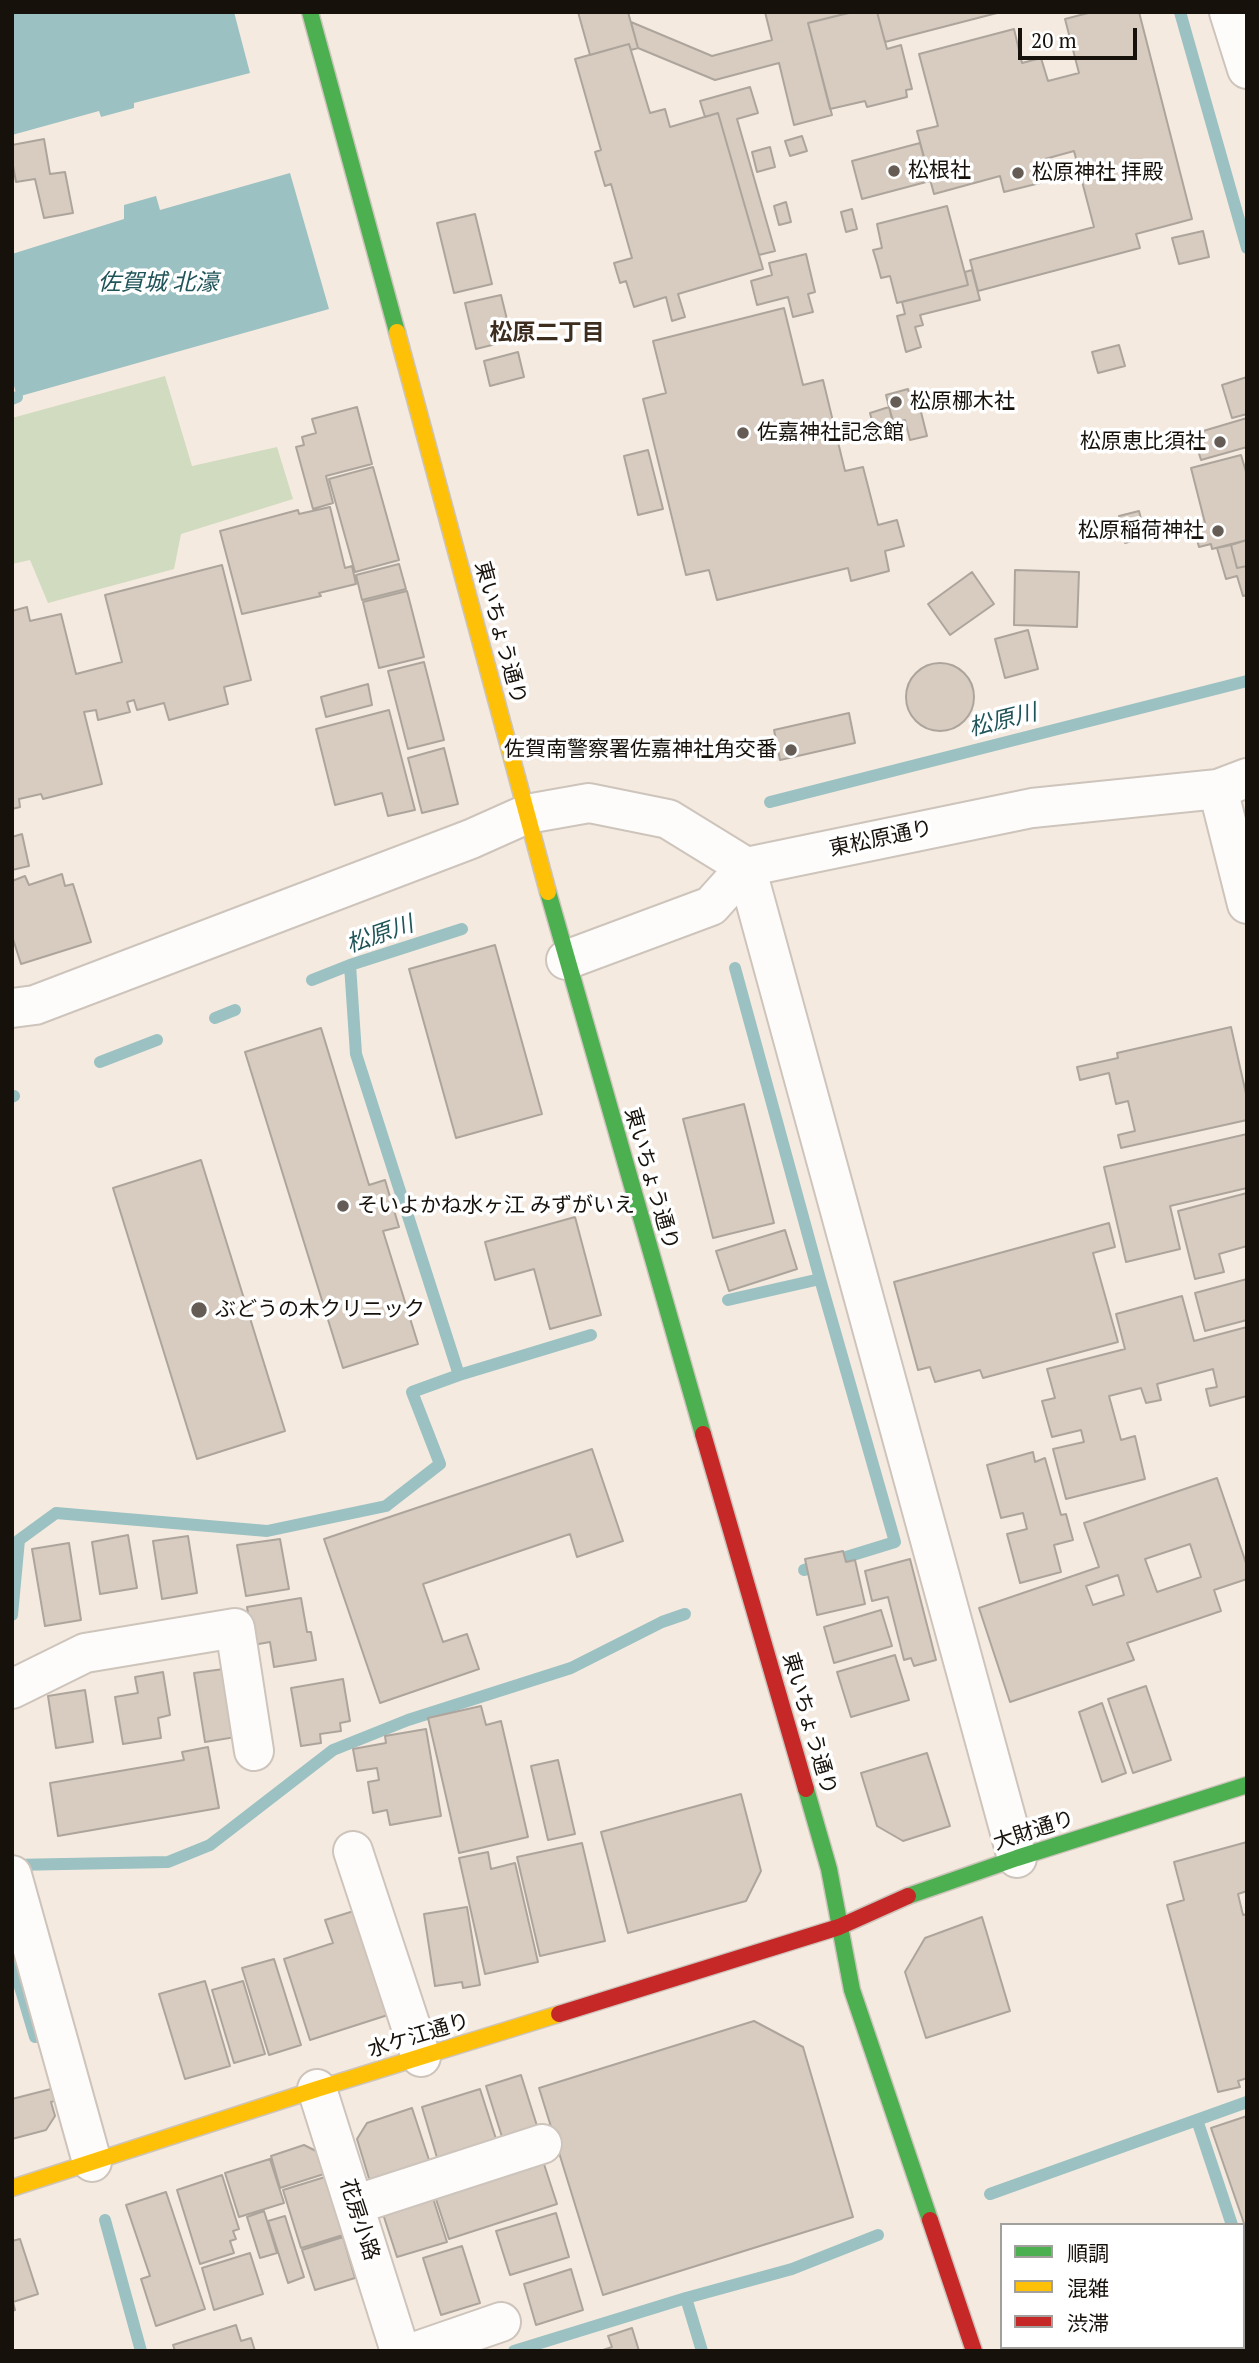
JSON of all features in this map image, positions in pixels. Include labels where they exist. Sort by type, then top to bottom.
[{"type":"main road","name":"東いちょう通り","points":[[310,12],[566,960],[829,1869],[839,1927],[859,2012],[974,2351]]},
{"type":"main road","name":"大財通り","points":[[839,1927],[915,1893],[1247,1785]]},
{"type":"main road","name":"水ケ江通り","points":[[12,2189],[317,2089],[839,1927]]},
{"type":"street","points":[[1229,12],[1247,69]]},
{"type":"street","points":[[1232,783],[1247,904]]},
{"type":"street","name":"東松原通り","points":[[746,867],[1032,808],[1232,783]]},
{"type":"street","points":[[12,1008],[35,1005],[471,839],[527,814],[589,803],[668,818],[746,867],[1017,1858]]},
{"type":"street","points":[[566,960],[711,906],[746,867]]},
{"type":"street","points":[[12,1689],[85,1653],[235,1628],[254,1751]]},
{"type":"street","points":[[353,1851],[421,2057]]},
{"type":"street","points":[[13,1878],[92,2162]]},
{"type":"street","name":"花房小路","points":[[317,2089],[400,2351]]},
{"type":"street","points":[[354,2205],[542,2144]]},
{"type":"street","points":[[417,2351],[501,2322]]},
{"type":"green space","points":[[165,376],[192,466],[277,447],[293,499],[181,534],[174,569],[48,603],[30,560],[12,564],[12,418]]},
{"type":"water","points":[[12,12],[234,12],[250,73],[134,103],[134,108],[101,117],[99,111],[12,135]]},
{"type":"water","name":"佐賀城 北濠","points":[[290,173],[329,309],[17,397],[12,378],[12,254],[124,219],[124,205],[156,196],[160,210]]},
{"type":"building","points":[[578,12],[628,12],[638,48],[631,50],[629,44],[590,55]]},
{"type":"building","points":[[765,12],[844,12],[808,23],[832,115],[794,125],[779,63],[715,80],[638,48],[631,22],[712,56],[772,40]]},
{"type":"building","points":[[853,12],[877,12],[887,49],[901,45],[912,89],[906,90],[907,97],[867,107],[865,101],[830,109],[808,23]]},
{"type":"building","points":[[877,12],[997,12],[997,13],[885,42]]},
{"type":"building","points":[[1092,12],[1139,12],[1192,219],[1136,234],[1140,248],[978,291],[970,260],[1094,227],[1074,151],[1034,162],[1040,183],[1004,192],[1000,176],[934,194],[917,131],[938,126],[919,54],[1014,29],[1022,63],[1041,58],[1048,81],[1079,73],[1065,19]]},
{"type":"building","points":[[629,44],[650,113],[665,109],[670,127],[718,113],[763,269],[678,294],[685,317],[672,321],[666,297],[634,307],[626,281],[620,283],[614,263],[632,258],[611,184],[605,186],[595,152],[601,150],[575,59]]},
{"type":"building","points":[[750,87],[758,113],[737,119],[775,251],[759,255],[718,113],[705,117],[700,101]]},
{"type":"building","points":[[802,136],[807,151],[790,156],[785,141]]},
{"type":"building","points":[[44,139],[50,174],[65,172],[73,213],[44,218],[35,179],[16,182],[12,145]]},
{"type":"building","points":[[920,143],[930,181],[862,199],[852,161]]},
{"type":"building","points":[[770,147],[775,167],[757,172],[752,152]]},
{"type":"building","points":[[786,202],[791,222],[779,225],[774,206]]},
{"type":"building","points":[[947,206],[968,285],[897,303],[890,276],[881,278],[873,250],[882,248],[877,224]]},
{"type":"building","points":[[852,209],[857,229],[846,232],[841,212]]},
{"type":"building","points":[[475,214],[492,284],[454,293],[437,223]]},
{"type":"building","points":[[1203,231],[1209,257],[1179,264],[1172,238]]},
{"type":"building","points":[[806,254],[815,292],[808,294],[813,312],[793,317],[788,297],[757,305],[751,281],[772,275],[769,263]]},
{"type":"building","points":[[972,270],[980,300],[920,315],[923,325],[915,327],[921,347],[906,352],[897,316],[905,314],[902,302],[968,285],[965,272]]},
{"type":"building","points":[[501,295],[512,340],[476,349],[465,303]]},
{"type":"building","name":"佐嘉神社記念館","points":[[784,308],[803,385],[823,380],[845,471],[863,467],[878,525],[897,520],[904,546],[885,551],[889,571],[851,581],[848,568],[717,600],[709,570],[686,575],[643,399],[666,393],[653,341]]},
{"type":"building","points":[[1119,345],[1125,366],[1098,373],[1092,352]]},
{"type":"building","points":[[518,352],[524,377],[490,386],[484,361]]},
{"type":"building","points":[[1247,377],[1247,414],[1232,418],[1222,385]]},
{"type":"building","points":[[908,389],[913,409],[920,408],[927,436],[910,440],[905,420],[893,423],[886,395]]},
{"type":"building","points":[[357,407],[372,464],[326,476],[333,503],[313,509],[296,447],[304,445],[302,437],[316,433],[312,419]]},
{"type":"building","points":[[889,407],[897,435],[877,441],[870,413]]},
{"type":"building","points":[[1247,418],[1247,447],[1201,460],[1193,434]]},
{"type":"building","points":[[648,450],[663,509],[638,515],[624,456]]},
{"type":"building","points":[[1241,455],[1247,475],[1247,540],[1212,549],[1211,544],[1199,547],[1193,526],[1205,523],[1191,468]]},
{"type":"building","points":[[373,467],[399,560],[355,572],[329,479]]},
{"type":"building","points":[[330,507],[345,568],[352,566],[356,584],[319,593],[321,596],[242,614],[220,531],[298,510],[299,514]]},
{"type":"building","points":[[1139,511],[1146,537],[1125,543],[1119,516]]},
{"type":"building","points":[[1247,540],[1247,566],[1237,568],[1231,545]]},
{"type":"building","points":[[1231,545],[1237,568],[1247,566],[1247,595],[1243,596],[1237,576],[1226,579],[1217,548]]},
{"type":"building","points":[[399,564],[406,589],[362,600],[356,575]]},
{"type":"building","points":[[222,565],[251,680],[224,687],[228,704],[169,720],[164,703],[137,710],[134,700],[127,702],[130,712],[98,720],[96,710],[84,712],[102,784],[43,799],[41,794],[19,799],[20,807],[12,809],[12,611],[27,607],[30,621],[61,614],[76,674],[122,662],[105,595]]},
{"type":"building","points":[[1015,570],[1079,572],[1077,627],[1014,625]]},
{"type":"building","points":[[972,572],[994,604],[950,635],[928,604]]},
{"type":"building","points":[[407,591],[424,657],[379,668],[363,602]]},
{"type":"building","points":[[1028,630],[1038,669],[1005,678],[995,639]]},
{"type":"building","points":[[424,662],[444,740],[408,749],[388,671]]},
{"type":"building","points":[[940,663],[953,666],[964,673],[971,684],[974,697],[971,710],[964,721],[953,728],[940,731],[927,728],[916,721],[909,710],[906,697],[909,684],[916,673],[927,666]]},
{"type":"building","points":[[368,684],[372,705],[326,717],[321,697]]},
{"type":"building","points":[[389,710],[415,810],[388,816],[382,793],[335,805],[316,729]]},
{"type":"building","points":[[849,713],[855,743],[780,760],[774,730]]},
{"type":"building","points":[[444,748],[458,804],[422,813],[408,758]]},
{"type":"building","points":[[22,834],[29,866],[12,870],[12,837]]},
{"type":"building","points":[[62,874],[65,886],[73,884],[91,942],[21,964],[12,936],[12,881],[25,876],[29,885]]},
{"type":"building","points":[[495,945],[542,1114],[456,1138],[409,969]]},
{"type":"building","points":[[1231,1027],[1247,1098],[1247,1120],[1121,1148],[1118,1135],[1135,1131],[1128,1101],[1116,1104],[1109,1073],[1080,1080],[1077,1067],[1118,1058],[1117,1053]]},
{"type":"building","name":"そいよかね水ヶ江 みずがいえ","points":[[321,1028],[369,1185],[385,1180],[399,1227],[383,1231],[418,1344],[343,1368],[245,1052]]},
{"type":"building","points":[[744,1104],[774,1223],[713,1238],[683,1119]]},
{"type":"building","points":[[1247,1134],[1247,1188],[1170,1206],[1180,1249],[1126,1262],[1104,1167]]},
{"type":"building","name":"ぶどうの木クリニック","points":[[201,1160],[285,1431],[197,1459],[113,1188]]},
{"type":"building","points":[[1247,1193],[1247,1246],[1219,1254],[1224,1272],[1195,1279],[1178,1211]]},
{"type":"building","points":[[575,1217],[601,1315],[550,1329],[534,1269],[495,1280],[485,1242]]},
{"type":"building","points":[[1109,1223],[1115,1247],[1093,1253],[1118,1342],[983,1378],[980,1370],[935,1382],[930,1367],[918,1370],[894,1282]]},
{"type":"building","points":[[785,1230],[797,1269],[729,1291],[716,1251]]},
{"type":"building","points":[[1247,1279],[1247,1320],[1205,1331],[1195,1293]]},
{"type":"building","points":[[1182,1296],[1194,1341],[1247,1327],[1247,1396],[1210,1406],[1206,1389],[1217,1387],[1213,1369],[1157,1384],[1161,1400],[1146,1403],[1141,1388],[1109,1396],[1121,1440],[1135,1436],[1145,1479],[1066,1499],[1053,1449],[1084,1442],[1081,1430],[1052,1437],[1042,1401],[1055,1398],[1047,1369],[1125,1349],[1116,1314]]},
{"type":"building","points":[[592,1449],[623,1541],[577,1557],[570,1534],[423,1584],[443,1642],[467,1634],[479,1669],[380,1703],[324,1539]]},
{"type":"building","points":[[1033,1452],[1035,1462],[1045,1458],[1061,1515],[1066,1514],[1073,1540],[1054,1545],[1061,1572],[1020,1583],[1007,1534],[1027,1529],[1023,1513],[1001,1518],[987,1465]]},
{"type":"building","points":[[1217,1478],[1247,1566],[1247,1579],[1214,1590],[1221,1611],[1127,1643],[1134,1660],[1010,1702],[979,1608],[1099,1567],[1084,1523]],"holes":[[[1190,1544],[1201,1577],[1157,1592],[1145,1559]],[[1118,1575],[1124,1595],[1093,1605],[1086,1586]]]},
{"type":"building","points":[[128,1535],[137,1588],[100,1594],[92,1542]]},
{"type":"building","points":[[188,1536],[197,1593],[162,1599],[153,1541]]},
{"type":"building","points":[[280,1539],[289,1589],[246,1596],[237,1545]]},
{"type":"building","points":[[69,1543],[81,1620],[45,1626],[32,1549]]},
{"type":"building","points":[[843,1551],[846,1562],[855,1560],[865,1604],[817,1615],[805,1559]]},
{"type":"building","points":[[910,1559],[936,1660],[914,1666],[911,1658],[904,1660],[888,1597],[872,1601],[865,1571]]},
{"type":"building","points":[[301,1598],[307,1632],[311,1632],[316,1660],[274,1667],[270,1642],[253,1645],[247,1607]]},
{"type":"building","points":[[881,1610],[892,1646],[834,1663],[824,1627]]},
{"type":"building","points":[[895,1655],[909,1700],[851,1717],[837,1672]]},
{"type":"building","points":[[231,1668],[242,1736],[205,1742],[194,1673]]},
{"type":"building","points":[[163,1672],[170,1715],[158,1718],[161,1738],[123,1744],[115,1697],[138,1693],[135,1677]]},
{"type":"building","points":[[343,1679],[350,1721],[340,1723],[341,1731],[320,1734],[321,1743],[301,1746],[291,1688]]},
{"type":"building","points":[[1146,1686],[1171,1760],[1133,1773],[1108,1699]]},
{"type":"building","points":[[85,1690],[93,1742],[56,1748],[48,1696]]},
{"type":"building","points":[[1102,1703],[1126,1773],[1102,1782],[1079,1712]]},
{"type":"building","points":[[481,1706],[486,1725],[501,1721],[528,1837],[459,1853],[428,1718]]},
{"type":"building","points":[[426,1729],[441,1816],[390,1825],[387,1810],[373,1813],[368,1782],[379,1780],[377,1768],[357,1771],[353,1749],[386,1743],[385,1736]]},
{"type":"building","points":[[208,1747],[219,1808],[58,1836],[50,1783],[184,1760],[182,1752]]},
{"type":"building","points":[[927,1753],[950,1826],[903,1841],[877,1826],[861,1773]]},
{"type":"building","points":[[558,1760],[575,1834],[548,1840],[531,1766]]},
{"type":"building","points":[[741,1794],[761,1871],[746,1901],[628,1933],[601,1832]]},
{"type":"building","points":[[1247,1842],[1247,1891],[1238,1894],[1243,1915],[1247,1914],[1247,2078],[1238,2081],[1240,2087],[1218,2092],[1167,1905],[1184,1900],[1174,1862]]},
{"type":"building","points":[[582,1843],[605,1941],[540,1956],[517,1857]]},
{"type":"building","points":[[488,1852],[491,1869],[515,1863],[538,1962],[485,1974],[459,1858]]},
{"type":"building","points":[[467,1907],[480,1985],[463,1988],[462,1982],[435,1986],[424,1914]]},
{"type":"building","points":[[357,1910],[391,2014],[310,2040],[284,1959],[333,1943],[325,1920]]},
{"type":"building","points":[[982,1917],[1010,2011],[926,2038],[905,1972],[925,1938]]},
{"type":"building","points":[[274,1959],[301,2045],[269,2055],[242,1968]]},
{"type":"building","points":[[205,1981],[230,2066],[185,2079],[159,1994]]},
{"type":"building","points":[[243,1981],[265,2054],[234,2063],[212,1990]]},
{"type":"building","points":[[754,2021],[803,2047],[853,2217],[603,2295],[539,2088]]},
{"type":"building","points":[[521,2075],[538,2129],[503,2140],[486,2086]]},
{"type":"building","points":[[55,2088],[58,2100],[51,2102],[55,2116],[46,2130],[12,2139],[12,2099]]},
{"type":"building","points":[[480,2089],[497,2142],[438,2161],[422,2107]]},
{"type":"building","points":[[412,2108],[431,2166],[371,2185],[357,2139],[367,2123]]},
{"type":"building","points":[[1247,2116],[1247,2232],[1245,2223],[1211,2128]]},
{"type":"building","points":[[304,2145],[318,2152],[324,2174],[280,2188],[271,2156]]},
{"type":"building","points":[[542,2158],[557,2204],[449,2239],[434,2193]]},
{"type":"building","points":[[270,2159],[284,2203],[239,2217],[225,2173]]},
{"type":"building","points":[[222,2175],[239,2229],[233,2231],[236,2239],[230,2241],[234,2253],[200,2264],[177,2190]]},
{"type":"building","points":[[325,2177],[343,2235],[301,2248],[283,2190]]},
{"type":"building","points":[[166,2192],[205,2309],[156,2326],[141,2279],[150,2276],[126,2205]]},
{"type":"building","points":[[432,2195],[447,2242],[397,2257],[382,2211]]},
{"type":"building","points":[[264,2211],[277,2253],[260,2258],[247,2217]]},
{"type":"building","points":[[556,2213],[569,2257],[510,2275],[496,2231]]},
{"type":"building","points":[[285,2216],[304,2277],[288,2283],[268,2221]]},
{"type":"building","points":[[343,2237],[355,2278],[315,2290],[302,2250]]},
{"type":"building","points":[[20,2239],[38,2294],[13,2302],[15,2310],[12,2311],[12,2241]]},
{"type":"building","points":[[462,2246],[480,2303],[441,2315],[423,2258]]},
{"type":"building","points":[[250,2253],[263,2294],[214,2310],[202,2268]]},
{"type":"building","points":[[571,2269],[583,2310],[536,2325],[524,2284]]},
{"type":"building","points":[[1245,2309],[1247,2351],[1141,2351],[1245,2349]]},
{"type":"building","points":[[236,2325],[241,2341],[251,2338],[255,2351],[175,2351],[173,2345]]},
{"type":"building","points":[[632,2328],[639,2351],[600,2351],[612,2347],[608,2336]]},
{"type":"waterway","name":"松原川","points":[[1180,12],[1247,248]]},
{"type":"waterway","points":[[12,399],[17,397]]},
{"type":"waterway","name":"松原川","points":[[770,802],[1247,681]]},
{"type":"waterway","name":"松原川","points":[[312,980],[462,929]]},
{"type":"waterway","points":[[350,965],[356,1054],[459,1375]]},
{"type":"waterway","points":[[735,968],[895,1542],[804,1570]]},
{"type":"waterway","points":[[215,1018],[235,1010]]},
{"type":"waterway","points":[[100,1062],[157,1040]]},
{"type":"waterway","points":[[728,1300],[820,1279]]},
{"type":"waterway","points":[[12,1615],[19,1540],[56,1513],[267,1531],[386,1506],[440,1464],[412,1392],[591,1335]]},
{"type":"waterway","points":[[12,1865],[168,1862],[210,1845],[333,1750],[408,1720],[571,1668],[662,1622],[685,1614]]},
{"type":"waterway","points":[[12,1960],[35,2037]]},
{"type":"waterway","points":[[990,2194],[1247,2102]]},
{"type":"waterway","points":[[1197,2120],[1231,2223]]},
{"type":"waterway","points":[[105,2220],[141,2351]]},
{"type":"waterway","points":[[514,2351],[686,2298],[792,2269],[878,2235]]},
{"type":"waterway","points":[[1245,2262],[1247,2268]]},
{"type":"waterway","points":[[686,2298],[702,2351]]},
{"type":"traffic: fast","points":[[310,12],[397,332]]},
{"type":"traffic: fast","points":[[548,892],[703,1434]]},
{"type":"traffic: fast","points":[[908,1896],[1017,1858],[1247,1785]]},
{"type":"traffic: fast","points":[[806,1789],[829,1869],[852,1990],[930,2220]]},
{"type":"traffic: slow","points":[[397,332],[548,892]]},
{"type":"traffic: slow","points":[[12,2188],[559,2014]]},
{"type":"traffic: jam","points":[[703,1434],[806,1789]]},
{"type":"traffic: jam","points":[[559,2014],[839,1927],[908,1896]]},
{"type":"traffic: jam","points":[[930,2220],[974,2351]]},
{"type":"place","name":"松根社","points":[[894,171]]},
{"type":"place","name":"松原神社 拝殿","points":[[1018,173]]},
{"type":"place","name":"松原梛木社","points":[[896,402]]},
{"type":"place","name":"佐嘉神社記念館","points":[[743,433]]},
{"type":"place","name":"松原恵比須社","points":[[1220,442]]},
{"type":"place","name":"松原稲荷神社","points":[[1218,531]]},
{"type":"place","name":"佐賀南警察署佐嘉神社角交番","points":[[791,750]]},
{"type":"place","name":"そいよかね水ヶ江 みずがいえ","points":[[343,1206]]},
{"type":"place","name":"ぶどうの木クリニック","points":[[199,1310]]},
{"type":"district","name":"松原二丁目","points":[[547,333]]}]
